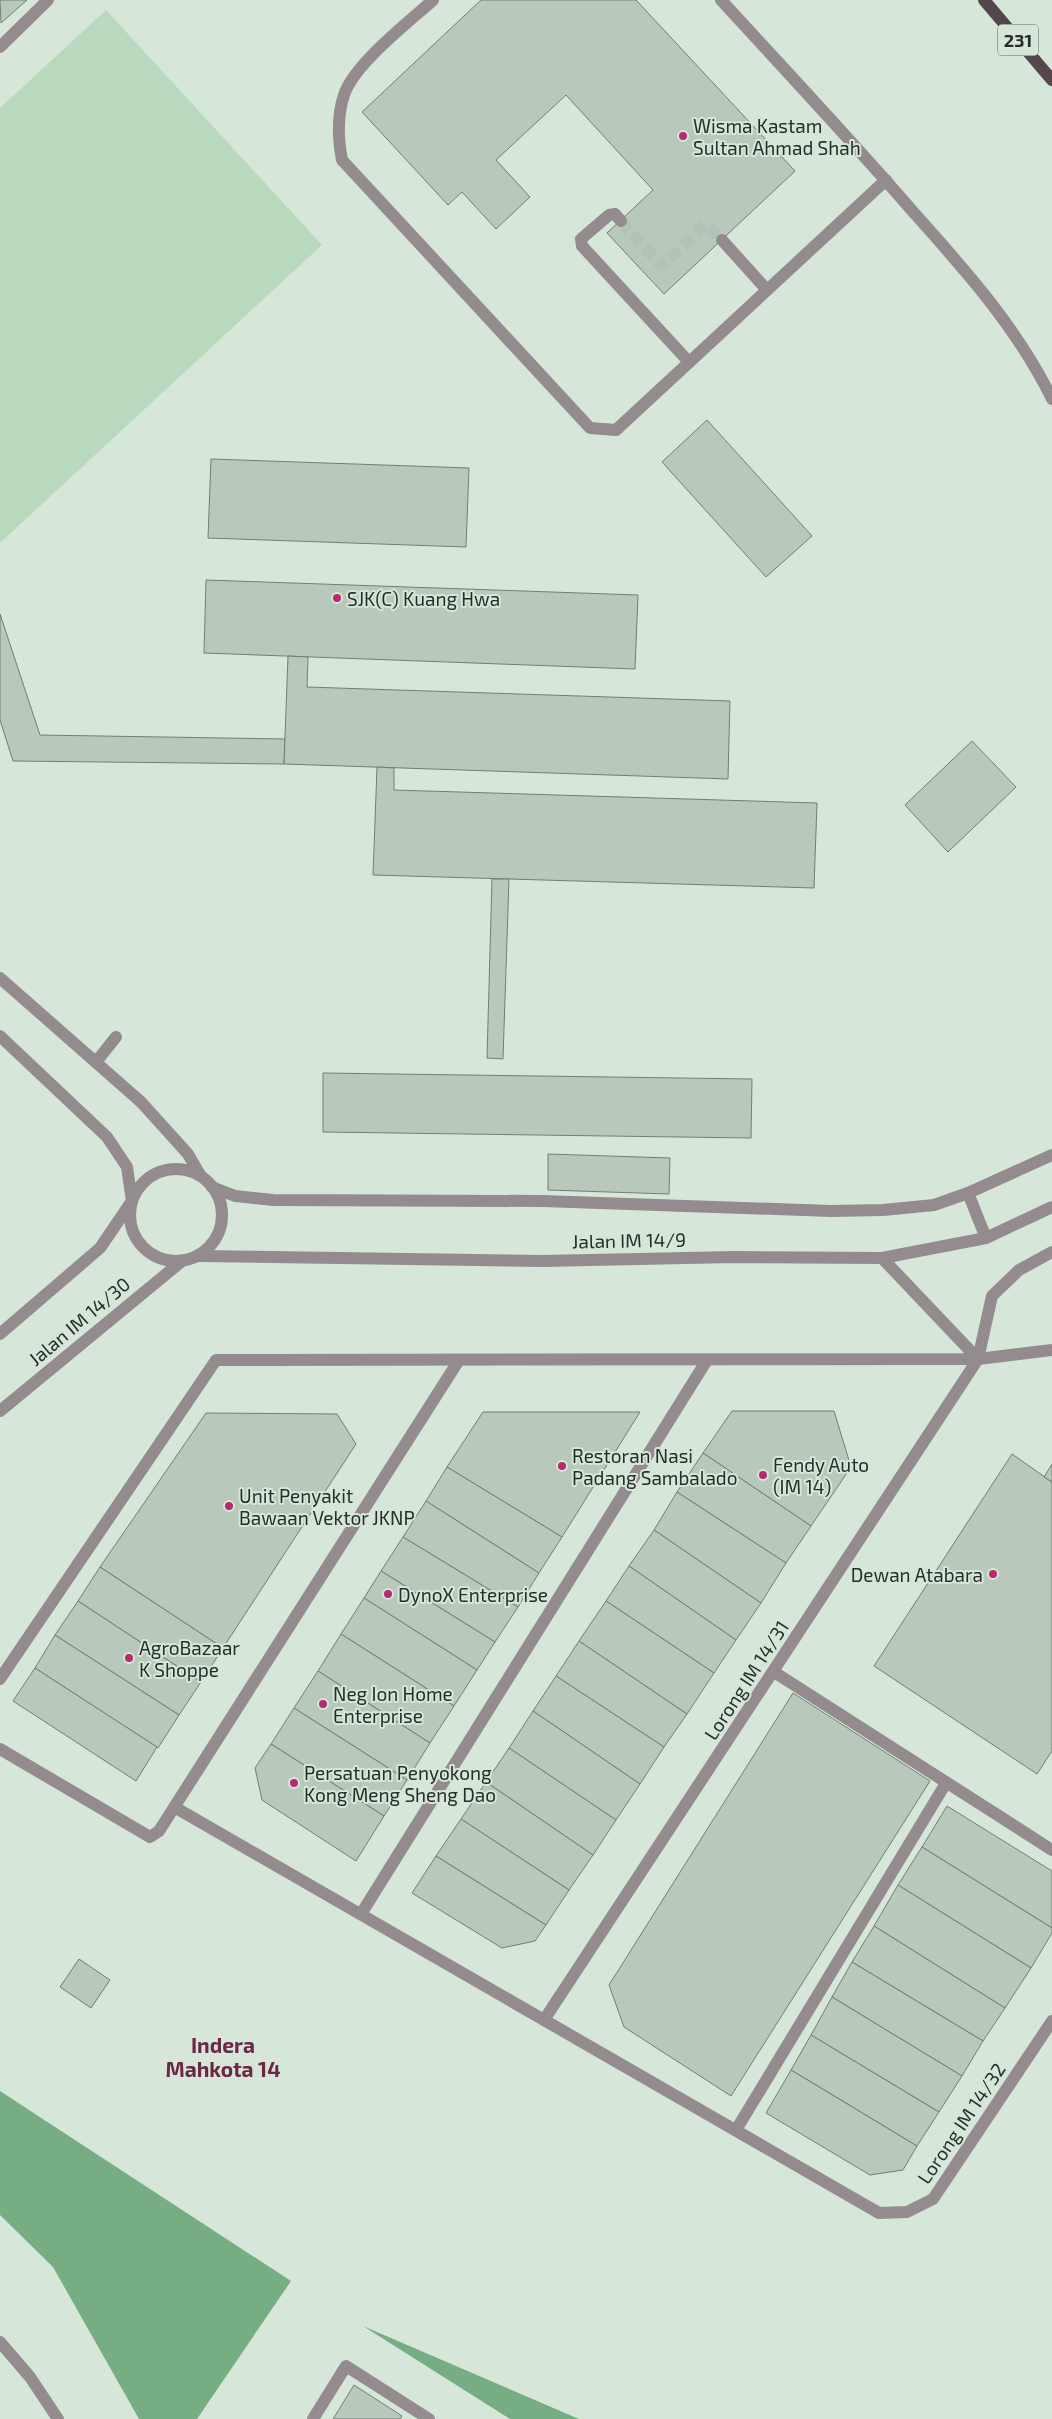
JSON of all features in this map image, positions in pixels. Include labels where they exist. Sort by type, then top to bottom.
[{"type":"main road","name":"231","points":[[984,0],[1052,80]]},
{"type":"street","points":[[0,47],[48,0]]},
{"type":"street","points":[[722,0],[946,248],[1000,315],[1041,376],[1052,399]]},
{"type":"street","points":[[429,1],[363,65],[344,94],[338,139],[342,160],[590,428],[616,430],[886,180]]},
{"type":"street","points":[[621,221],[615,214],[609,215],[581,239],[582,246],[689,362]]},
{"type":"street","points":[[722,240],[767,290]]},
{"type":"street","points":[[0,978],[141,1102],[172,1134],[188,1154],[200,1175],[212,1186],[220,1202],[222,1217],[219,1232],[211,1245],[198,1256],[182,1261],[160,1258],[142,1246],[134,1235],[130,1218],[132,1201],[127,1167],[107,1137],[0,1036]]},
{"type":"street","points":[[96,1062],[116,1037]]},
{"type":"street","name":"Jalan IM 14/9","points":[[212,1186],[236,1196],[273,1200],[543,1201],[831,1211],[883,1210],[934,1205],[968,1193],[1052,1155]]},
{"type":"street","points":[[0,1334],[100,1248],[132,1201],[140,1185],[152,1175],[167,1169],[184,1169],[200,1175]]},
{"type":"street","points":[[968,1193],[986,1238]]},
{"type":"street","name":"Jalan IM 14/9","points":[[198,1256],[542,1261],[734,1257],[882,1258],[986,1238],[1052,1207]]},
{"type":"street","points":[[978,1359],[992,1296],[1019,1270],[1052,1252]]},
{"type":"street","points":[[882,1258],[978,1359]]},
{"type":"street","name":"Jalan IM 14/30","points":[[0,1411],[182,1261]]},
{"type":"street","points":[[0,1679],[216,1360],[978,1359],[1052,1350]]},
{"type":"street","name":"Lorong IM 14/31","points":[[544,2020],[978,1359]]},
{"type":"street","points":[[0,1749],[150,1837],[159,1831],[176,1808],[459,1360]]},
{"type":"street","points":[[361,1914],[707,1360]]},
{"type":"street","points":[[774,1672],[1052,1850]]},
{"type":"street","points":[[176,1808],[736,2130],[946,1783]]},
{"type":"street","name":"Lorong IM 14/32","points":[[736,2130],[879,2213],[907,2212],[933,2199],[1052,2021]]},
{"type":"street","points":[[0,2342],[30,2377],[58,2419]]},
{"type":"street","points":[[313,2419],[346,2366],[429,2419]]},
{"type":"green space","points":[[106,10],[322,245],[0,543],[0,108]]},
{"type":"green space","points":[[0,2091],[291,2281],[197,2419],[139,2419],[53,2267],[0,2215]]},
{"type":"green space","points":[[363,2326],[579,2419],[510,2419]]},
{"type":"building","points":[[0,0],[27,0],[1,23]]},
{"type":"building","name":"Wisma Kastam Sultan Ahmad Shah","points":[[481,0],[636,0],[795,171],[664,294],[607,233],[653,190],[566,95],[496,160],[530,197],[496,229],[462,192],[448,205],[362,112]]},
{"type":"building","points":[[707,420],[812,536],[766,577],[662,462]]},
{"type":"building","points":[[211,459],[469,468],[466,547],[208,538]]},
{"type":"building","points":[[206,580],[638,595],[635,669],[204,653]]},
{"type":"building","points":[[0,614],[40,735],[285,739],[284,764],[13,761],[0,720]]},
{"type":"building","points":[[288,656],[308,657],[307,687],[730,701],[728,779],[284,764]]},
{"type":"building","points":[[972,741],[1016,787],[948,852],[905,805]]},
{"type":"building","points":[[377,767],[394,768],[394,790],[817,803],[814,888],[373,875]]},
{"type":"building","points":[[492,879],[509,879],[503,1059],[487,1058]]},
{"type":"building","points":[[323,1073],[752,1079],[751,1138],[323,1132]]},
{"type":"building","points":[[548,1154],[670,1158],[669,1194],[548,1190]]},
{"type":"building","points":[[732,1411],[834,1411],[851,1467],[811,1526],[703,1453]]},
{"type":"building","points":[[483,1412],[640,1412],[562,1537],[447,1467]]},
{"type":"building","name":"Unit Penyakit Bawaan Vektor JKNP","points":[[206,1413],[337,1414],[356,1444],[223,1648],[100,1567]]},
{"type":"building","points":[[703,1453],[811,1526],[786,1563],[677,1492]]},
{"type":"building","name":"Dewan Atabara","points":[[1012,1454],[1052,1482],[1052,1751],[1037,1774],[874,1666]]},
{"type":"building","points":[[1052,1464],[1052,1482],[1044,1477]]},
{"type":"building","points":[[447,1467],[562,1537],[539,1573],[426,1501]]},
{"type":"building","points":[[677,1492],[786,1563],[761,1603],[654,1530]]},
{"type":"building","points":[[426,1501],[539,1573],[518,1607],[403,1537]]},
{"type":"building","points":[[654,1530],[761,1603],[736,1640],[629,1566]]},
{"type":"building","points":[[403,1537],[518,1607],[495,1642],[381,1571]]},
{"type":"building","points":[[629,1566],[736,1640],[714,1673],[606,1601]]},
{"type":"building","points":[[100,1567],[223,1648],[201,1682],[78,1601]]},
{"type":"building","points":[[381,1571],[495,1642],[477,1670],[364,1598]]},
{"type":"building","points":[[364,1598],[477,1670],[454,1706],[341,1634]]},
{"type":"building","name":"AgroBazaar K Shoppe","points":[[78,1601],[201,1682],[179,1715],[55,1635]]},
{"type":"building","points":[[606,1601],[714,1673],[687,1714],[579,1641]]},
{"type":"building","points":[[341,1634],[454,1706],[430,1743],[318,1671]]},
{"type":"building","points":[[55,1635],[179,1715],[158,1748],[35,1668]]},
{"type":"building","points":[[579,1641],[687,1714],[664,1747],[556,1676]]},
{"type":"building","points":[[35,1668],[157,1747],[136,1781],[13,1701]]},
{"type":"building","points":[[318,1671],[430,1743],[407,1780],[294,1708]]},
{"type":"building","points":[[556,1676],[664,1747],[640,1784],[533,1711]]},
{"type":"building","points":[[793,1693],[930,1781],[731,2096],[624,2027],[609,1985]]},
{"type":"building","points":[[294,1708],[407,1780],[384,1816],[271,1744]]},
{"type":"building","points":[[533,1711],[640,1784],[616,1820],[509,1748]]},
{"type":"building","points":[[271,1744],[384,1816],[356,1861],[262,1800],[255,1768]]},
{"type":"building","points":[[509,1748],[616,1820],[593,1855],[486,1782]]},
{"type":"building","points":[[486,1782],[593,1855],[569,1890],[461,1819]]},
{"type":"building","points":[[947,1806],[1052,1871],[1052,1928],[922,1847]]},
{"type":"building","points":[[461,1819],[569,1890],[546,1925],[436,1856]]},
{"type":"building","points":[[922,1847],[1052,1928],[1052,1933],[1031,1968],[898,1885]]},
{"type":"building","points":[[436,1856],[546,1925],[535,1941],[502,1948],[412,1893]]},
{"type":"building","points":[[898,1885],[1031,1968],[1005,2008],[874,1926]]},
{"type":"building","points":[[874,1926],[1005,2008],[983,2041],[852,1962]]},
{"type":"building","points":[[79,1959],[110,1980],[91,2008],[60,1987]]},
{"type":"building","points":[[852,1962],[983,2041],[962,2076],[832,1997]]},
{"type":"building","points":[[832,1997],[962,2076],[939,2112],[811,2035]]},
{"type":"building","points":[[811,2035],[939,2112],[917,2146],[791,2070]]},
{"type":"building","points":[[791,2070],[917,2146],[903,2170],[870,2175],[766,2113]]},
{"type":"building","points":[[354,2385],[402,2416],[400,2419],[333,2419]]},
{"type":"tunnel","points":[[621,221],[662,266],[706,224],[722,240]]},
{"type":"place","name":"Wisma Kastam Sultan Ahmad Shah","points":[[683,136]]},
{"type":"place","name":"SJK(C) Kuang Hwa","points":[[337,598]]},
{"type":"place","name":"Restoran Nasi Padang Sambalado","points":[[562,1466]]},
{"type":"place","name":"Fendy Auto (IM 14)","points":[[763,1475]]},
{"type":"place","name":"Unit Penyakit Bawaan Vektor JKNP","points":[[229,1506]]},
{"type":"place","name":"Dewan Atabara","points":[[993,1574]]},
{"type":"place","name":"DynoX Enterprise","points":[[388,1594]]},
{"type":"place","name":"AgroBazaar K Shoppe","points":[[129,1658]]},
{"type":"place","name":"Neg Ion Home Enterprise","points":[[323,1704]]},
{"type":"place","name":"Persatuan Penyokong Kong Meng Sheng Dao","points":[[294,1783]]},
{"type":"district","name":"Indera Mahkota 14","points":[[223,2056]]}]
